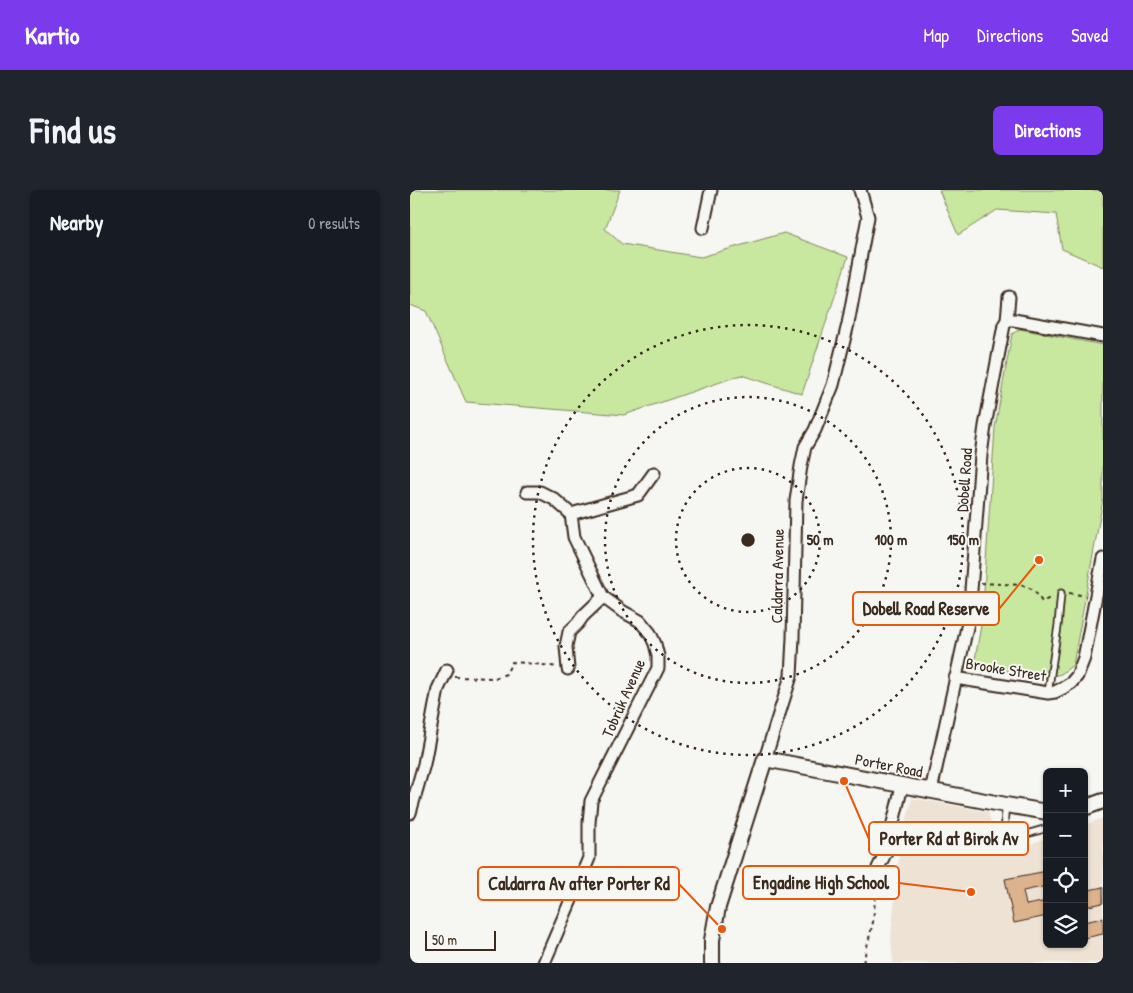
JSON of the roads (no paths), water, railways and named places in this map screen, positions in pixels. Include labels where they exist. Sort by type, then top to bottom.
[{"type":"street","points":[[703,228],[711,190]]},
{"type":"street","name":"Caldarra Avenue","points":[[712,963],[712,940],[718,907],[791,676],[796,501],[805,447],[815,430],[833,385],[848,324],[868,217],[860,190]]},
{"type":"street","name":"Dobell Road","points":[[931,791],[969,618],[981,455],[1004,324],[1007,320],[1009,297]]},
{"type":"street","points":[[1007,320],[1103,336]]},
{"type":"street","points":[[527,492],[540,492],[554,499],[571,514],[638,495],[654,473]]},
{"type":"street","name":"Tobruk Avenue","points":[[544,963],[589,858],[589,823],[592,801],[658,668],[658,656],[650,633],[640,621],[622,612],[604,597],[574,537],[571,514]]},
{"type":"street","name":"Brooke Street","points":[[955,678],[1048,692],[1056,692],[1071,683],[1077,676],[1084,658],[1103,559]]},
{"type":"street","points":[[568,669],[566,646],[569,632],[604,597]]},
{"type":"street","points":[[410,813],[424,764],[438,689],[447,670]]},
{"type":"street","name":"Porter Road","points":[[765,759],[1043,811]]},
{"type":"street","points":[[878,868],[886,852],[902,786]]},
{"type":"street","points":[[1088,807],[1103,801]]},
{"type":"lane","points":[[1048,692],[1061,593]]},
{"type":"lane","points":[[1006,805],[1004,821],[1006,829],[1012,834],[1021,835],[1043,829]]},
{"type":"place","name":"Dobell Road Reserve","points":[[1039,560]]},
{"type":"place","name":"Porter Rd at Birok Av","points":[[844,781]]},
{"type":"place","name":"Engadine High School","points":[[971,892]]},
{"type":"place","name":"Caldarra Av after Porter Rd","points":[[722,929]]}]
